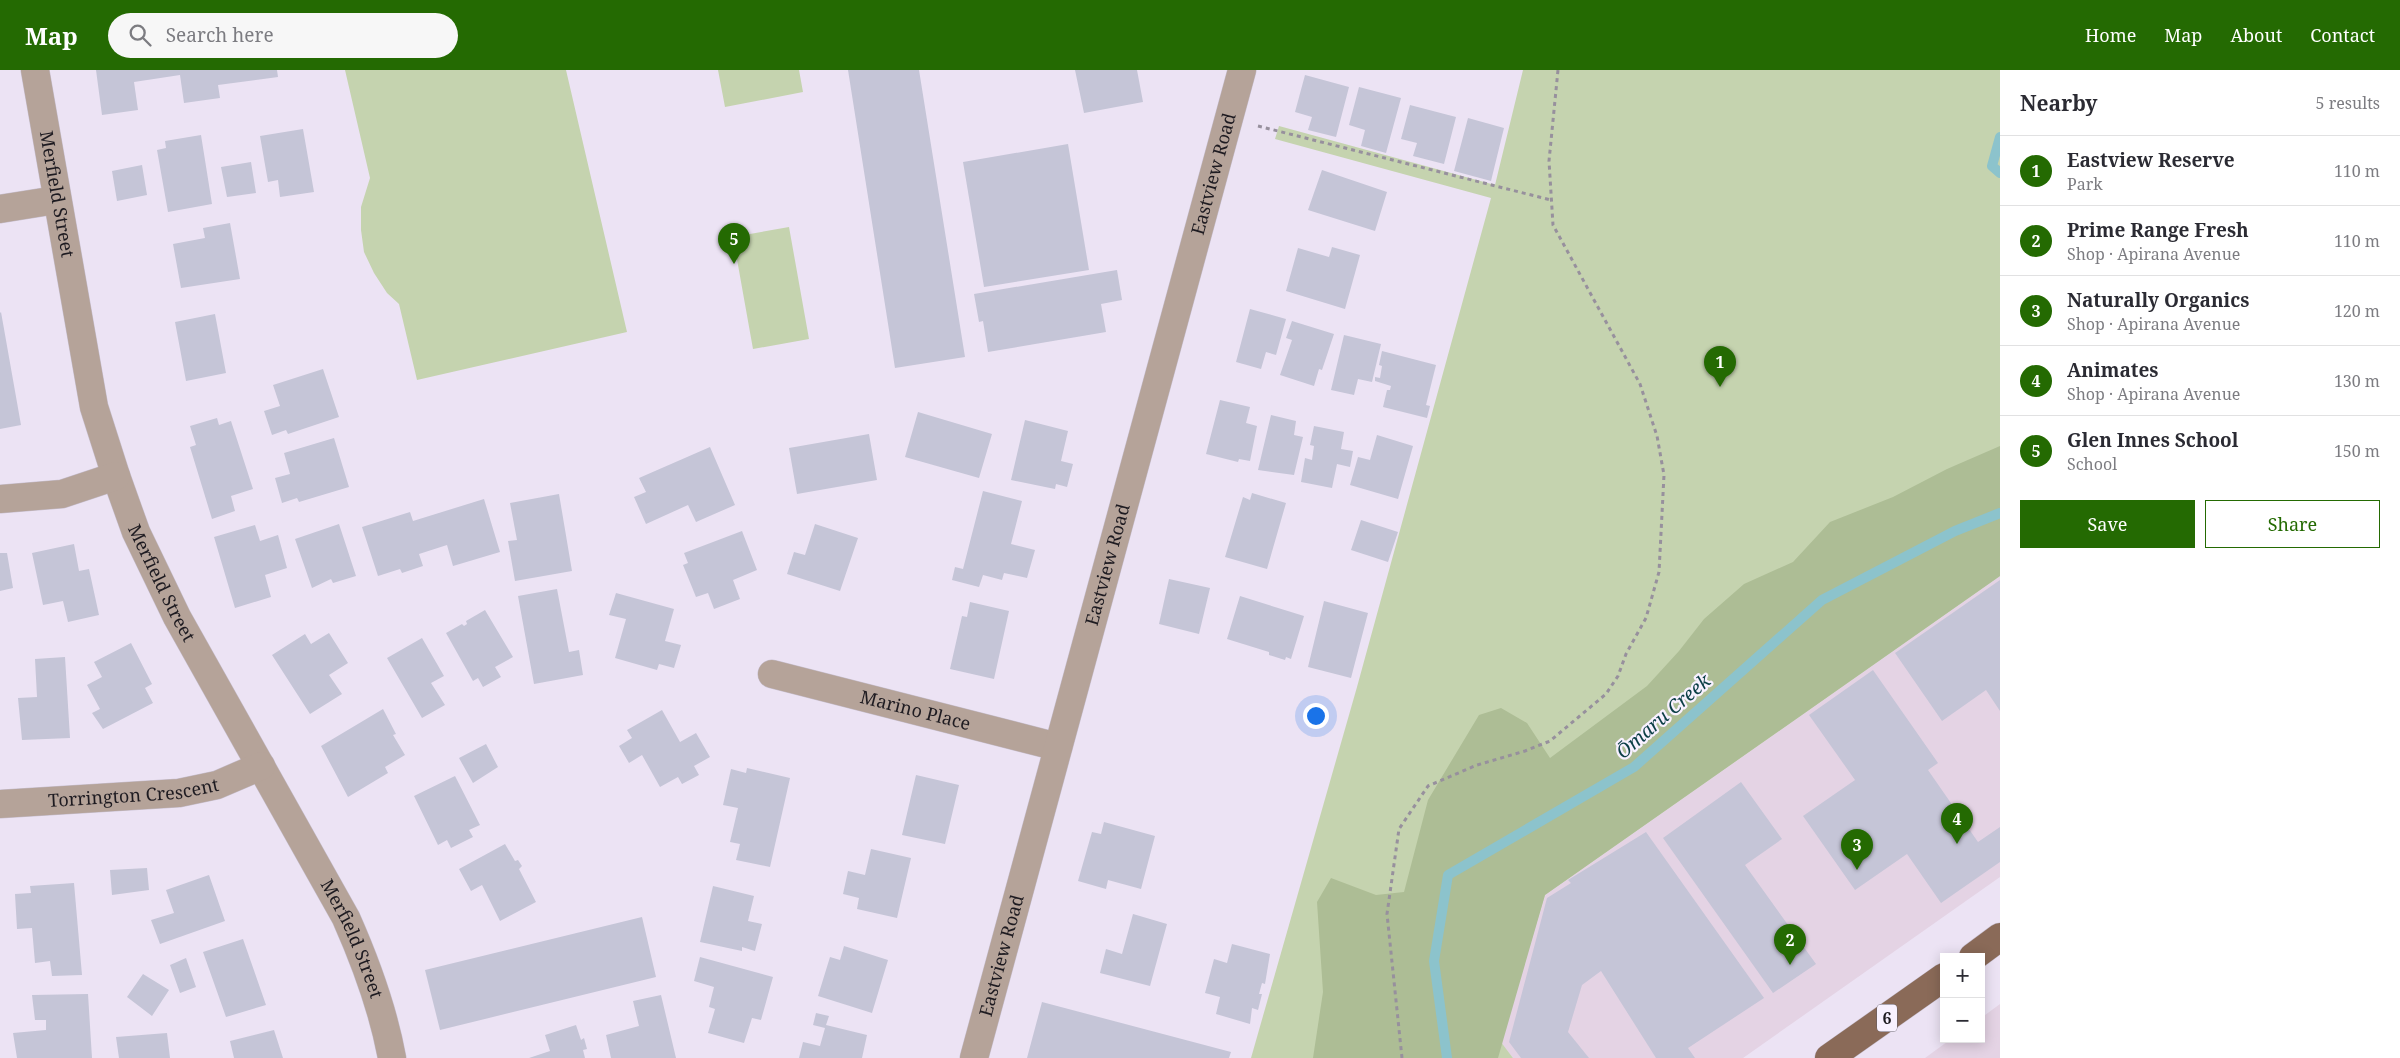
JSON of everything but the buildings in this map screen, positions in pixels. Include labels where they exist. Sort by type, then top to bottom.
[{"type":"main road","points":[[1978,953],[2000,937]]},
{"type":"main road","name":"6","points":[[1830,1058],[1940,980]]},
{"type":"street","name":"Merfield Street","points":[[35,70],[56,200],[94,408],[136,532],[177,617],[328,884],[352,932],[378,1000],[392,1058]]},
{"type":"street","name":"Eastview Road","points":[[974,1058],[1242,70]]},
{"type":"street","points":[[0,209],[56,200]]},
{"type":"street","points":[[0,499],[62,494],[116,476]]},
{"type":"street","name":"Marino Place","points":[[772,674],[1058,747]]},
{"type":"street","name":"Torrington Crescent","points":[[0,804],[179,793],[217,785],[261,766]]},
{"type":"path","points":[[1402,1058],[1387,914],[1399,829],[1411,808],[1428,786],[1477,765],[1525,751],[1550,741],[1606,694],[1618,676],[1626,654],[1646,618],[1659,572],[1664,476],[1658,436],[1640,384],[1554,225],[1549,161],[1558,70]]},
{"type":"path","points":[[1252,125],[1551,200]]},
{"type":"shaded area","points":[[2000,576],[2000,877],[1743,1058],[1513,1058],[1501,1042],[1545,895]]},
{"type":"shaded area","points":[[2000,1004],[2000,1058],[1925,1058],[1946,1043],[1985,1043],[1985,1015]]},
{"type":"green space","points":[[345,70],[566,70],[627,332],[417,380],[399,304],[387,293],[374,273],[364,252],[361,230],[361,207],[370,178]]},
{"type":"green space","points":[[718,70],[799,70],[803,92],[725,107]]},
{"type":"green space","points":[[1523,70],[2000,70],[2000,576],[1545,895],[1501,1042],[1513,1058],[1251,1058],[1357,687],[1491,198],[1275,139],[1279,126],[1495,185]]},
{"type":"green space","points":[[789,227],[809,339],[753,349],[733,237]]},
{"type":"green space","points":[[2000,446],[2000,576],[1545,895],[1498,1058],[1313,1058],[1323,992],[1317,902],[1331,878],[1376,895],[1404,892],[1428,800],[1479,715],[1501,708],[1527,723],[1550,758],[1647,686],[1679,651],[1704,619],[1744,584],[1793,562],[1830,522],[1893,497],[1947,469]]},
{"type":"waterway","name":"Ōmaru Creek","points":[[2000,137],[1992,166],[2000,173]]},
{"type":"waterway","name":"Ōmaru Creek","points":[[1447,1058],[1434,961],[1448,875],[1634,767],[1822,600],[1955,531],[2000,513]]},
{"type":"place","name":"Glen Innes School","points":[[734,264]]},
{"type":"place","name":"Eastview Reserve","points":[[1720,387]]},
{"type":"place","name":"Animates","points":[[1957,844]]},
{"type":"place","name":"Naturally Organics","points":[[1857,870]]},
{"type":"place","name":"Prime Range Fresh","points":[[1790,965]]}]
